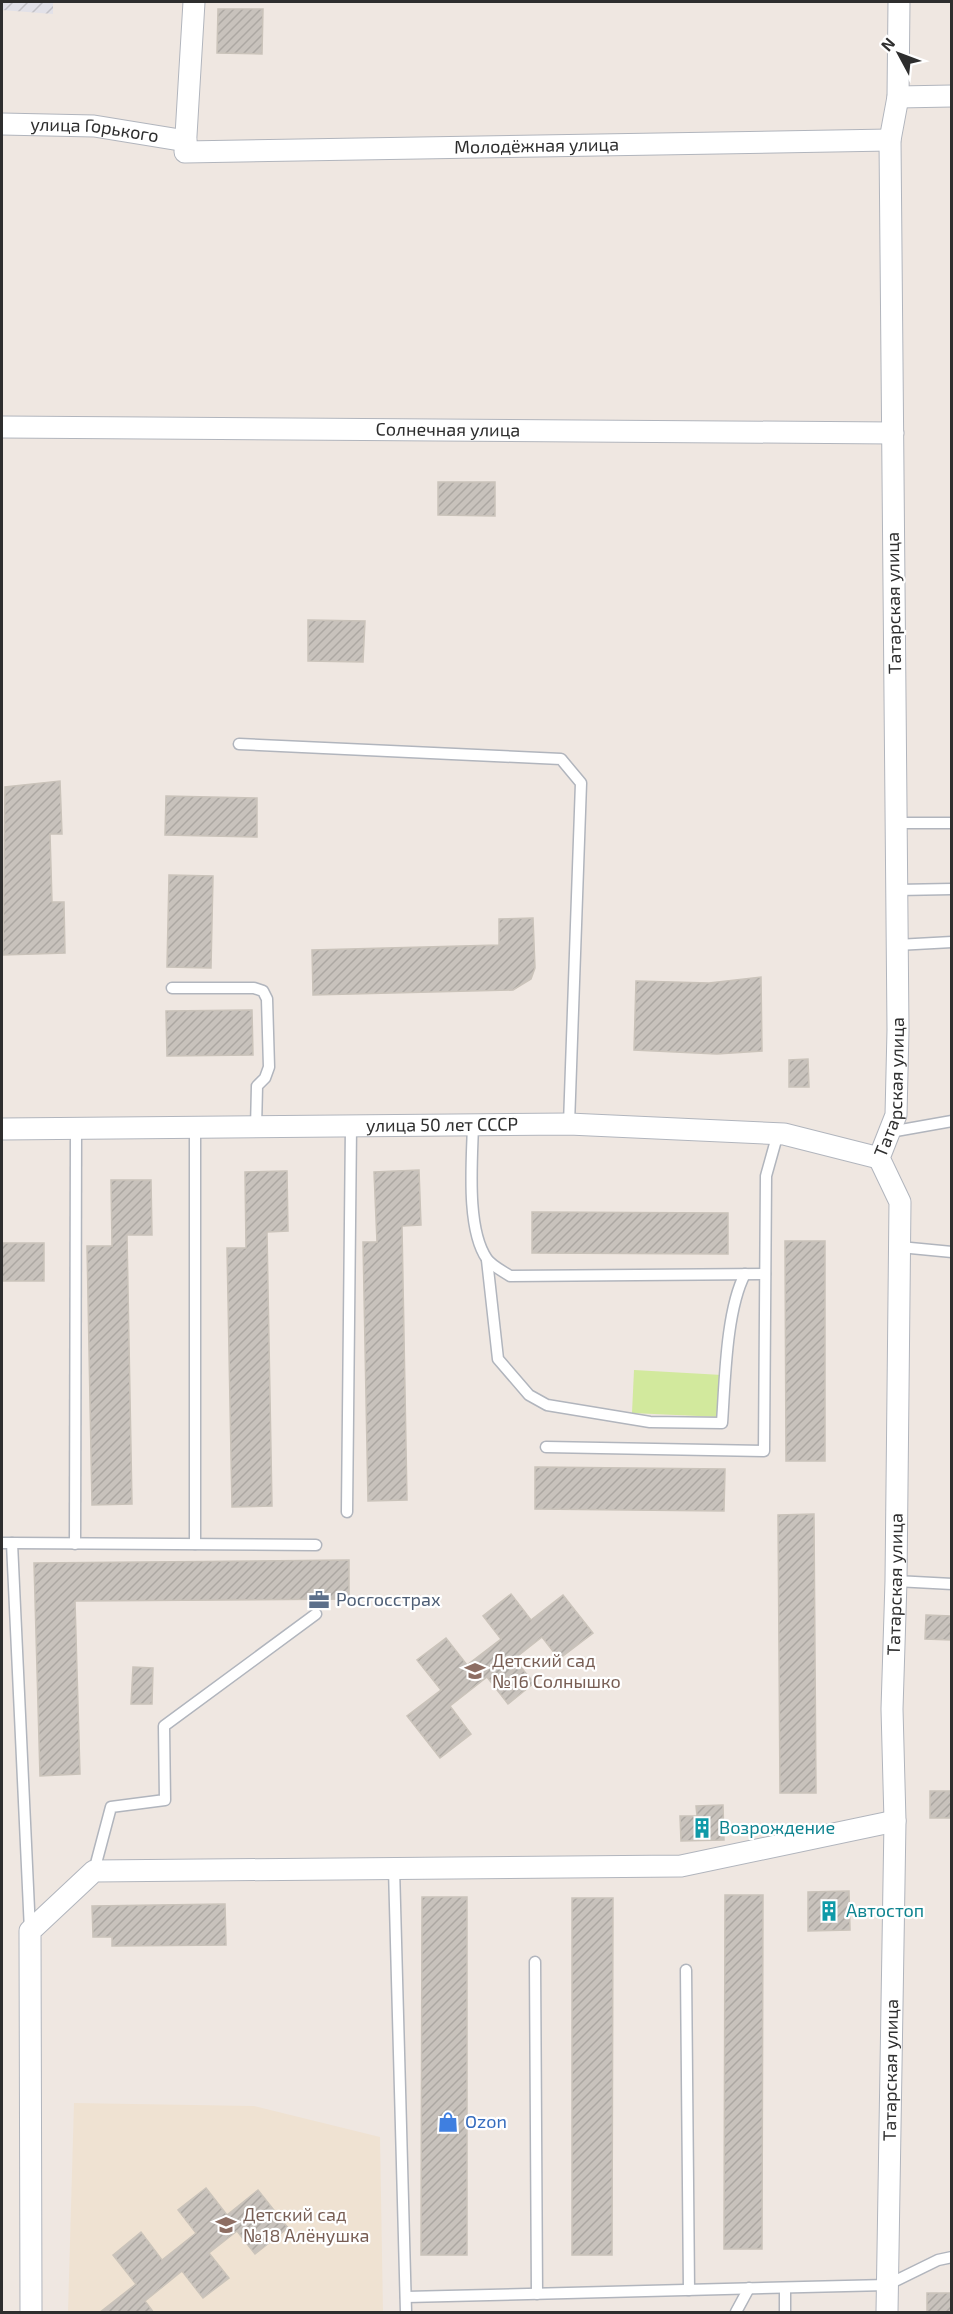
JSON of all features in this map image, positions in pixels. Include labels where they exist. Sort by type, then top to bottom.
[{"type":"street","points":[[185,147],[194,2]]},
{"type":"street","name":"Татарская улица","points":[[887,2313],[895,1821],[892,1710],[896,1581],[900,1202],[879,1158],[896,1115],[897,890],[890,140],[898,97],[899,2]]},
{"type":"street","points":[[898,97],[951,96]]},
{"type":"street","name":"улица Горького","points":[[2,124],[93,126],[185,147]]},
{"type":"street","name":"Молодёжная улица","points":[[185,147],[890,140]]},
{"type":"street","name":"Солнечная улица","points":[[2,427],[893,433]]},
{"type":"street","name":"улица 50 лет СССР","points":[[2,1129],[569,1124],[778,1133],[879,1158]]},
{"type":"street","points":[[31,2313],[30,1931],[94,1871],[681,1866],[895,1821]]},
{"type":"lane","points":[[239,744],[561,759],[580,783],[569,1124]]},
{"type":"lane","points":[[896,823],[951,823]]},
{"type":"lane","points":[[897,890],[951,889]]},
{"type":"lane","points":[[897,945],[951,942]]},
{"type":"lane","points":[[172,988],[254,988],[262,991],[267,999],[269,1067],[265,1078],[256,1086],[256,1128]]},
{"type":"lane","points":[[889,1132],[951,1121]]},
{"type":"lane","points":[[473,1125],[472,1199],[479,1239],[488,1260],[498,1359],[529,1395],[547,1405],[650,1422],[722,1423],[727,1357],[738,1286],[745,1274]]},
{"type":"lane","points":[[347,1512],[351,1126]]},
{"type":"lane","points":[[75,1544],[76,1129]]},
{"type":"lane","points":[[195,1129],[195,1544]]},
{"type":"lane","points":[[546,1447],[764,1451],[766,1176],[778,1133]]},
{"type":"lane","points":[[900,1247],[951,1252]]},
{"type":"lane","points":[[488,1260],[510,1276],[765,1274]]},
{"type":"lane","points":[[30,1931],[7,1543],[316,1545]]},
{"type":"lane","points":[[896,1581],[951,1584]]},
{"type":"lane","points":[[94,1871],[111,1807],[165,1800],[164,1726],[316,1614]]},
{"type":"lane","points":[[394,1868],[406,2313]]},
{"type":"lane","points":[[535,1962],[537,2294]]},
{"type":"lane","points":[[686,1970],[688,2290]]},
{"type":"lane","points":[[406,2297],[887,2285],[938,2260],[951,2257]]},
{"type":"lane","points":[[736,2313],[749,2288]]},
{"type":"lane","points":[[785,2288],[785,2313]]},
{"type":"shaded area","points":[[2,2],[53,2],[53,14],[2,10]]},
{"type":"shaded area","name":"Детский сад №18 Алёнушка","points":[[74,2103],[254,2106],[380,2137],[383,2312],[68,2312]]},
{"type":"green space","points":[[634,1370],[722,1375],[720,1417],[632,1413]]},
{"type":"building","points":[[218,9],[263,9],[262,54],[217,53]]},
{"type":"building","points":[[438,482],[495,482],[495,516],[438,515]]},
{"type":"building","points":[[308,620],[365,621],[363,662],[308,661]]},
{"type":"building","points":[[60,781],[62,834],[50,834],[52,902],[64,902],[65,953],[3,955],[5,787]]},
{"type":"building","points":[[166,796],[257,798],[257,837],[165,835]]},
{"type":"building","points":[[169,875],[213,876],[211,968],[167,967]]},
{"type":"building","points":[[533,918],[535,968],[531,979],[513,990],[313,995],[312,950],[499,945],[499,919]]},
{"type":"building","points":[[761,977],[762,1051],[717,1054],[634,1050],[636,981],[709,983]]},
{"type":"building","points":[[252,1010],[253,1055],[167,1056],[166,1011]]},
{"type":"building","points":[[808,1059],[809,1087],[789,1087],[789,1060]]},
{"type":"building","points":[[419,1170],[421,1225],[402,1226],[407,1500],[368,1501],[363,1242],[377,1242],[374,1172]]},
{"type":"building","points":[[287,1171],[288,1231],[267,1232],[272,1506],[232,1507],[227,1248],[246,1248],[245,1172]]},
{"type":"building","points":[[111,1180],[151,1180],[152,1235],[127,1235],[132,1504],[92,1505],[87,1246],[112,1246]]},
{"type":"building","points":[[532,1212],[728,1213],[728,1254],[532,1253]]},
{"type":"building","points":[[785,1241],[825,1241],[825,1461],[786,1461]]},
{"type":"building","points":[[2,1243],[44,1243],[44,1281],[2,1281]]},
{"type":"building","points":[[535,1467],[725,1469],[724,1511],[535,1509]]},
{"type":"building","points":[[814,1514],[816,1793],[780,1793],[778,1515]]},
{"type":"building","points":[[349,1560],[349,1599],[75,1601],[80,1774],[40,1776],[34,1563]]},
{"type":"building","name":"Детский сад №16 Солнышко","points":[[511,1594],[531,1620],[563,1595],[593,1633],[559,1659],[542,1637],[514,1659],[534,1683],[508,1704],[487,1677],[450,1706],[471,1734],[440,1758],[407,1716],[441,1690],[417,1660],[446,1638],[467,1665],[501,1639],[483,1616]]},
{"type":"building","points":[[926,1615],[951,1616],[951,1640],[925,1639]]},
{"type":"building","points":[[133,1667],[153,1668],[152,1704],[131,1704]]},
{"type":"building","points":[[930,1791],[951,1791],[951,1818],[930,1818]]},
{"type":"building","name":"Возрождение","points":[[723,1805],[724,1840],[681,1841],[680,1816],[697,1816],[696,1806]]},
{"type":"building","name":"Автостоп","points":[[849,1891],[850,1930],[808,1931],[808,1892]]},
{"type":"building","points":[[725,1895],[763,1895],[762,2249],[724,2249]]},
{"type":"building","points":[[422,1897],[467,1897],[467,2255],[421,2255]]},
{"type":"building","points":[[572,1898],[613,1898],[612,2255],[572,2255]]},
{"type":"building","points":[[225,1904],[226,1945],[112,1946],[112,1937],[93,1937],[92,1906]]},
{"type":"building","points":[[206,2188],[227,2215],[258,2190],[288,2228],[255,2254],[237,2231],[209,2253],[229,2278],[203,2298],[182,2271],[145,2301],[154,2313],[99,2313],[136,2284],[113,2255],[141,2232],[162,2260],[196,2233],[178,2210]]},
{"type":"building","points":[[927,2293],[951,2293],[951,2313],[927,2313]]},
{"type":"place","name":"Росгосстрах","points":[[319,1600]]},
{"type":"place","name":"Детский сад №16 Солнышко","points":[[475,1671]]},
{"type":"place","name":"Возрождение","points":[[702,1828]]},
{"type":"place","name":"Автостоп","points":[[829,1911]]},
{"type":"place","name":"Ozon","points":[[448,2122]]},
{"type":"place","name":"Детский сад №18 Алёнушка","points":[[226,2225]]}]
